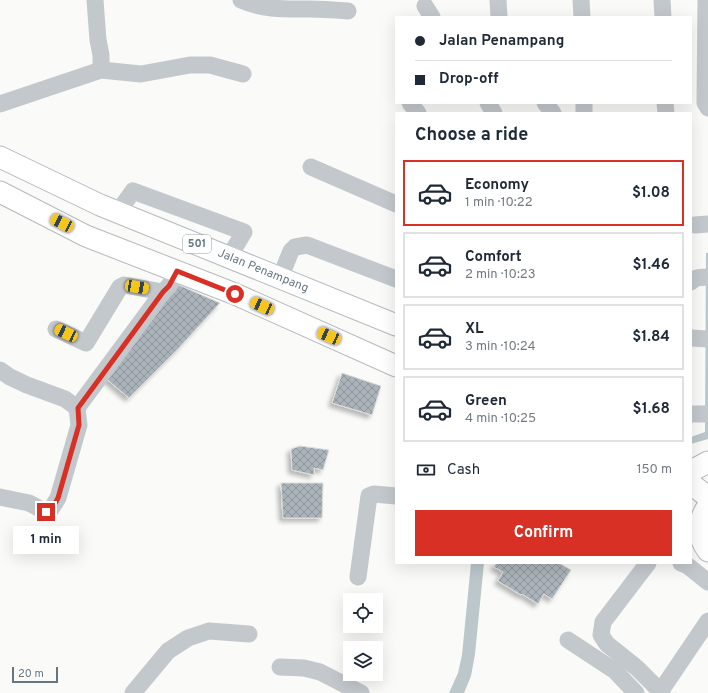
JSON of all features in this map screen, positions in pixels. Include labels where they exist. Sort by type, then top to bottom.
[{"type":"main road","name":"Jalan Penampang","points":[[0,157],[100,205],[395,325]]},
{"type":"main road","points":[[0,192],[86,236],[235,294],[395,366]]},
{"type":"main road","points":[[692,470],[708,462]]},
{"type":"main road","points":[[692,485],[708,497]]},
{"type":"main road","points":[[700,542],[701,520],[708,506]]},
{"type":"street","points":[[95,0],[101,63]]},
{"type":"street","points":[[101,63],[107,39],[104,0]]},
{"type":"street","points":[[241,0],[251,4],[283,10],[310,9],[348,11]]},
{"type":"street","points":[[498,0],[499,16]]},
{"type":"street","points":[[581,0],[582,16]]},
{"type":"street","points":[[662,0],[663,16]]},
{"type":"street","points":[[706,0],[705,103],[708,108]]},
{"type":"street","points":[[0,104],[101,63],[141,74],[190,64],[210,65],[243,74]]},
{"type":"street","points":[[411,104],[417,112]]},
{"type":"street","points":[[546,104],[553,112]]},
{"type":"street","points":[[311,167],[395,204]]},
{"type":"street","points":[[118,212],[133,191],[244,232],[229,257]]},
{"type":"street","points":[[280,278],[291,251],[295,247],[308,245],[395,279]]},
{"type":"street","points":[[0,497],[29,503],[46,512],[52,509],[58,498],[79,425],[78,408],[163,292],[169,286],[177,271]]},
{"type":"street","points":[[56,329],[86,343],[120,287],[124,285],[163,292]]},
{"type":"street","points":[[0,370],[27,385],[65,399],[78,408]]},
{"type":"street","points":[[358,577],[369,496],[374,494],[395,496]]},
{"type":"street","points":[[647,564],[603,622],[601,635],[607,644],[636,668],[661,692],[708,621]]},
{"type":"street","points":[[683,564],[708,582]]},
{"type":"street","points":[[133,693],[168,651],[188,638],[209,630],[249,634]]},
{"type":"street","points":[[583,649],[588,643],[601,635]]},
{"type":"street","points":[[568,640],[615,672],[636,693]]},
{"type":"street","points":[[280,667],[304,668],[320,672],[361,693]]},
{"type":"shaded area","points":[[706,253],[708,253],[708,439],[692,444],[692,437],[705,432]]},
{"type":"shaded area","points":[[471,564],[484,564],[475,654],[471,676],[464,693],[449,693],[458,673],[462,655]]},
{"type":"building","points":[[179,285],[220,303],[177,350],[129,398],[103,376]]},
{"type":"building","points":[[342,373],[381,386],[372,415],[332,403]]},
{"type":"building","points":[[300,446],[329,450],[323,470],[314,468],[314,475],[292,470],[291,449]]},
{"type":"building","points":[[281,483],[323,483],[322,518],[283,518]]},
{"type":"building","points":[[496,564],[561,564],[571,570],[552,599],[544,594],[538,604],[498,581],[503,572],[494,567]]},
{"type":"route","points":[[46,512],[52,509],[58,498],[79,425],[78,408],[163,292],[169,286],[177,271],[235,294]]}]
